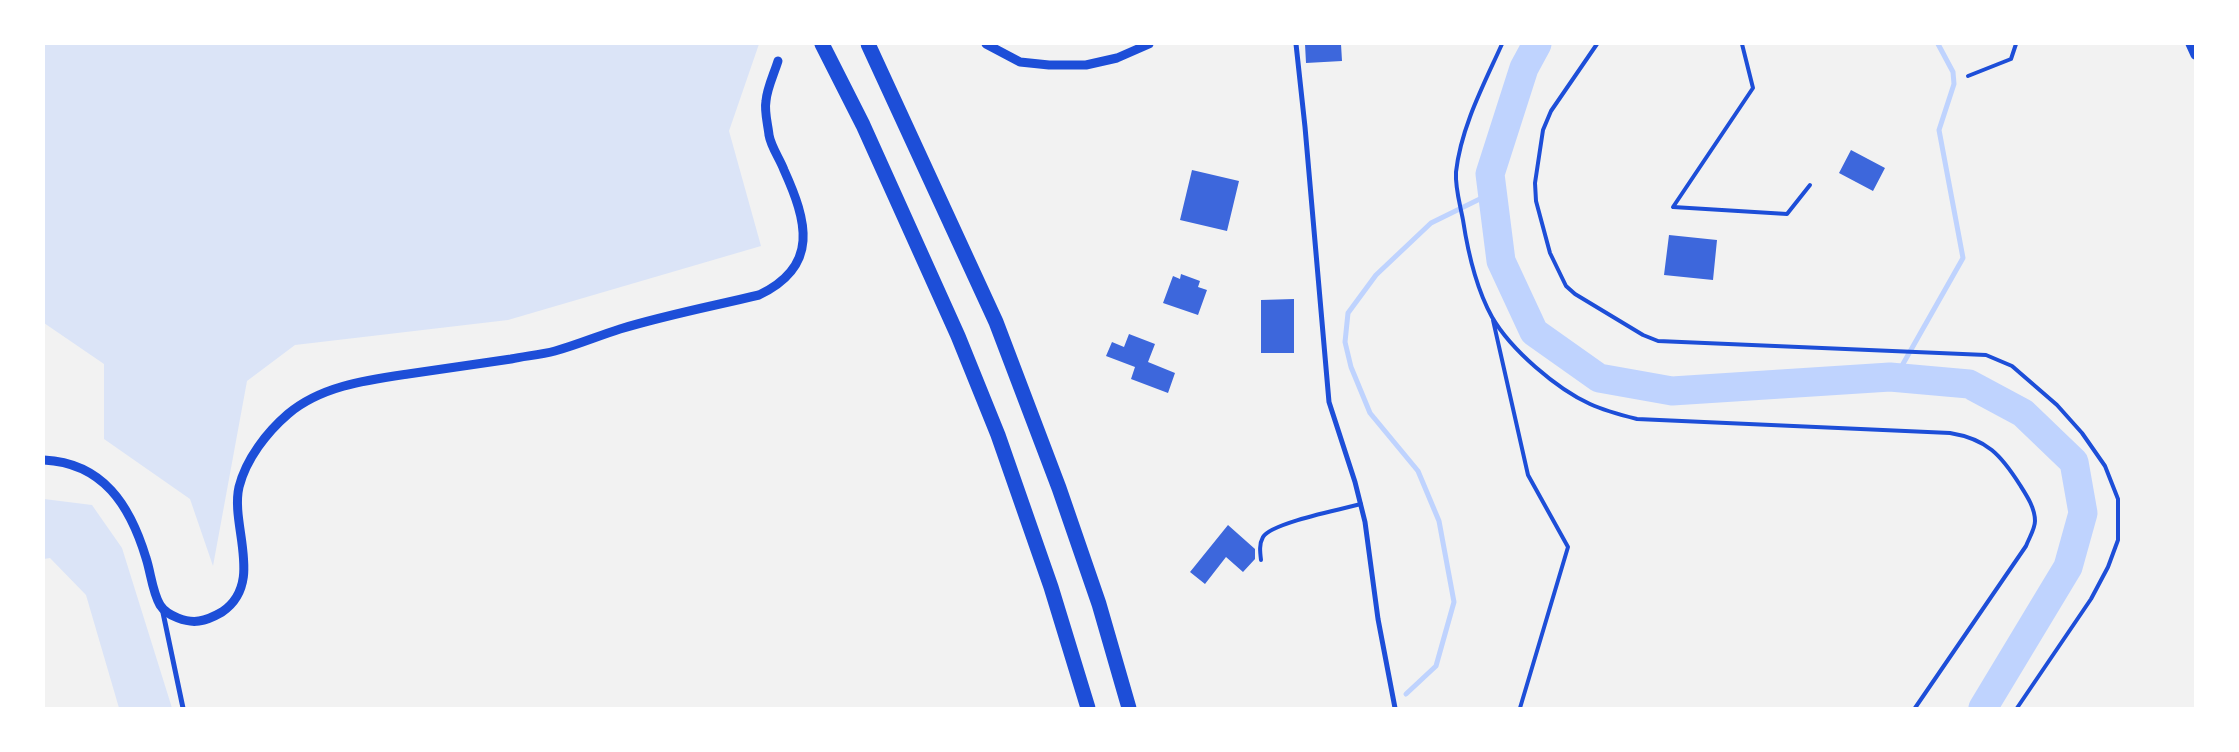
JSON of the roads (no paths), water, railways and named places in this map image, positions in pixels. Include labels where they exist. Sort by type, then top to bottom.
[{"type":"highway","points":[[822,44],[863,125],[942,301],[998,435],[1052,587],[1088,708]]},
{"type":"highway","points":[[868,44],[996,322],[1099,604],[1130,708]]},
{"type":"street","points":[[986,44],[1020,62],[1049,65],[1086,65],[1117,58],[1149,44]]},
{"type":"street","points":[[1296,44],[1306,127],[1329,402],[1361,504],[1378,620],[1395,708]]},
{"type":"street","points":[[2190,44],[2195,55]]},
{"type":"street","points":[[162,608],[186,622],[201,621],[215,616],[228,608],[237,595],[243,581],[244,564],[237,508],[244,470],[258,448],[282,420],[303,403],[320,394],[385,378],[553,352],[620,329],[759,296],[776,287],[796,265],[804,243],[804,222],[785,171],[770,138],[766,102],[778,61]]},
{"type":"street","points":[[44,460],[77,465],[93,474],[108,487],[121,503],[140,541],[155,594],[162,608],[183,708]]},
{"type":"lane","points":[[1502,44],[1462,142],[1456,184],[1466,248],[1481,292],[1493,318],[1528,475],[1568,547],[1520,708]]},
{"type":"lane","points":[[1597,44],[1551,111],[1543,130],[1535,183],[1536,202],[1550,253],[1566,286],[1575,294],[1643,336],[1658,341],[1986,355],[2012,366],[2057,404],[2105,466],[2118,499],[2118,540],[2108,567],[2091,598],[2016,708]]},
{"type":"lane","points":[[1742,44],[1753,88],[1673,207],[1787,214],[1810,185]]},
{"type":"lane","points":[[1968,76],[2010,59],[2016,44]]},
{"type":"lane","points":[[1493,318],[1523,354],[1567,392],[1590,404],[1616,414],[1637,419],[1950,433],[1974,438],[1998,454],[2016,478],[2032,506],[2034,529],[2010,572],[1915,708]]},
{"type":"lane","points":[[1261,560],[1260,544],[1264,535],[1282,525],[1361,504]]},
{"type":"waterway","points":[[1537,44],[1524,68],[1490,174],[1501,261],[1534,332],[1599,378],[1672,391],[1890,377],[1969,384],[2023,413],[2074,462],[2083,513],[2068,567],[1983,708]]},
{"type":"waterway","points":[[1895,378],[1963,258],[1939,130],[1954,84],[1953,72],[1938,44]]},
{"type":"waterway","points":[[1406,694],[1436,666],[1454,602],[1439,521],[1418,471],[1370,413],[1351,367],[1345,342],[1348,313],[1376,275],[1431,223],[1492,193]]}]
